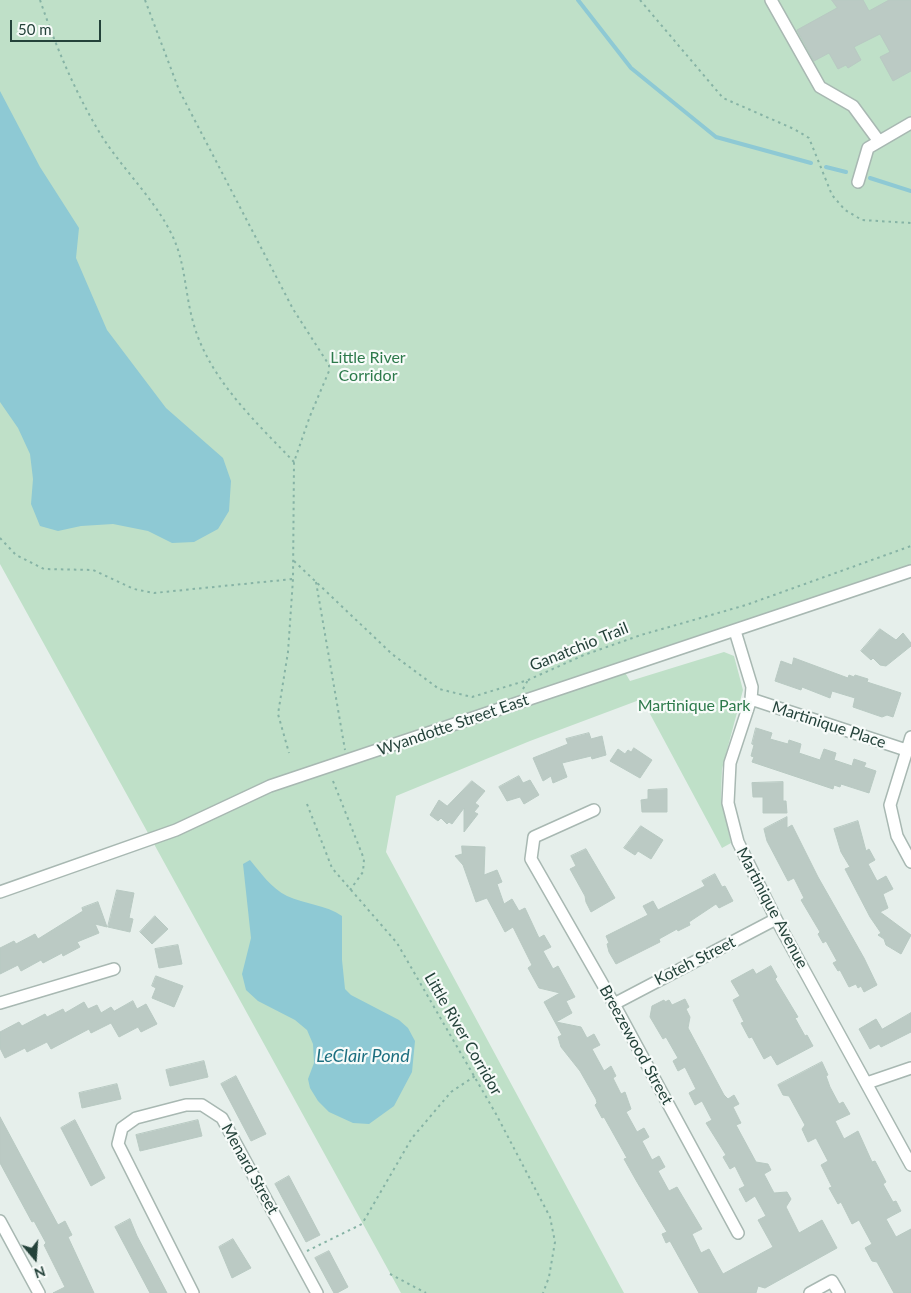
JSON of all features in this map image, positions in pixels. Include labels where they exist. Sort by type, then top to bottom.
[{"type":"street","points":[[771,0],[820,87],[853,106],[878,140]]},
{"type":"street","points":[[858,182],[868,148],[878,140],[911,123]]},
{"type":"street","name":"Wyandotte Street East","points":[[0,892],[176,830],[270,786],[911,571]]},
{"type":"street","name":"Martinique Avenue","points":[[735,631],[752,687],[751,699],[730,763],[728,803],[738,842],[776,919],[911,1165]]},
{"type":"street","name":"Martinique Place","points":[[751,699],[906,750]]},
{"type":"street","points":[[911,737],[890,805],[897,836],[911,862]]},
{"type":"street","name":"Breezewood Street","points":[[594,810],[534,838],[531,859],[614,1004],[738,1233]]},
{"type":"street","name":"Koteh Street","points":[[614,1004],[776,919]]},
{"type":"street","points":[[0,1003],[114,969]]},
{"type":"street","points":[[867,1083],[911,1068]]},
{"type":"street","name":"Menard Street","points":[[193,1293],[118,1144],[122,1128],[136,1118],[186,1105],[202,1105],[222,1118],[317,1293]]},
{"type":"street","points":[[0,1221],[39,1293]]},
{"type":"street","points":[[810,1293],[832,1281],[839,1293]]},
{"type":"path","points":[[40,0],[53,38],[84,104],[102,136],[156,206],[174,238],[183,266],[192,319],[203,348],[238,401],[294,462]]},
{"type":"path","points":[[145,0],[179,90],[293,309],[329,365],[329,371],[310,416],[294,462],[293,579],[288,652],[278,714],[289,754]]},
{"type":"path","points":[[640,0],[723,98],[794,129],[809,138],[832,196],[846,210],[862,220],[911,223]]},
{"type":"path","points":[[0,538],[16,555],[44,569],[93,570],[134,589],[154,593],[293,579]]},
{"type":"path","name":"Ganatchio Trail","points":[[294,561],[392,654],[439,689],[472,697],[528,680],[584,656],[641,635],[746,605],[911,546]]},
{"type":"path","points":[[316,582],[345,750]]},
{"type":"path","points":[[522,691],[528,680]]},
{"type":"path","points":[[333,780],[364,859],[363,872],[350,890]]},
{"type":"path","name":"Little River Corridor","points":[[307,804],[332,868],[397,943],[475,1076],[550,1217],[555,1242],[549,1276],[543,1293]]},
{"type":"path","points":[[298,1255],[362,1224],[412,1138],[451,1092],[475,1076]]},
{"type":"path","points":[[390,1274],[426,1293]]},
{"type":"green space","name":"Little River Corridor","points":[[0,0],[911,0],[911,571],[623,669],[630,681],[724,652],[734,656],[743,690],[722,769],[721,798],[731,843],[722,848],[642,699],[530,741],[396,796],[386,852],[624,1293],[401,1293],[0,564]]},
{"type":"water","points":[[0,91],[40,167],[79,228],[76,258],[107,330],[166,408],[223,458],[231,481],[229,511],[218,529],[194,542],[172,543],[148,531],[113,524],[81,526],[58,531],[40,526],[31,504],[33,479],[30,454],[18,428],[0,402]]},
{"type":"water","name":"LeClair Pond","points":[[250,860],[281,893],[294,899],[329,909],[342,916],[342,960],[345,989],[351,995],[399,1020],[408,1028],[415,1041],[412,1072],[394,1106],[369,1124],[353,1123],[329,1112],[318,1101],[310,1088],[308,1079],[314,1063],[313,1044],[307,1030],[295,1020],[258,1001],[246,990],[242,974],[251,938],[243,864]]},
{"type":"building","points":[[832,0],[863,0],[869,11],[889,0],[911,0],[911,71],[893,81],[880,57],[890,52],[880,34],[854,47],[861,60],[848,68],[846,65],[838,69],[829,53],[814,61],[797,30],[837,8]]},
{"type":"building","points":[[880,629],[896,640],[903,633],[911,643],[911,646],[886,666],[880,665],[873,658],[871,660],[861,651]]},
{"type":"building","points":[[794,658],[848,678],[849,675],[854,677],[855,675],[868,679],[867,682],[901,693],[893,717],[887,715],[882,717],[853,707],[855,698],[832,691],[830,698],[802,687],[801,690],[775,681],[781,661],[792,665]]},
{"type":"building","points":[[756,728],[772,733],[770,739],[788,744],[789,740],[801,744],[799,753],[820,760],[824,749],[836,753],[834,760],[852,766],[854,759],[866,763],[864,767],[876,771],[869,793],[841,784],[840,787],[834,785],[833,789],[752,762],[754,757],[751,756],[754,745],[752,744]]},
{"type":"building","points":[[589,733],[591,739],[602,736],[606,755],[592,759],[591,756],[562,763],[567,777],[553,783],[551,776],[543,781],[533,758],[568,744],[566,739]]},
{"type":"building","points":[[634,748],[652,760],[640,778],[610,761],[618,749],[625,754],[628,750],[631,752]]},
{"type":"building","points":[[519,776],[523,783],[530,780],[539,795],[524,804],[520,797],[507,801],[499,787]]},
{"type":"building","points":[[472,781],[485,791],[475,803],[479,806],[474,812],[478,814],[464,832],[464,808],[452,824],[449,822],[447,824],[441,818],[438,821],[430,815],[439,800],[447,806]]},
{"type":"building","points":[[783,782],[783,801],[786,801],[787,813],[763,813],[763,797],[753,797],[752,783]]},
{"type":"building","points":[[667,789],[667,812],[642,812],[641,800],[648,799],[648,790]]},
{"type":"building","points":[[787,817],[787,828],[792,825],[877,985],[864,992],[861,986],[858,988],[856,984],[849,987],[840,970],[838,971],[833,963],[837,961],[826,941],[823,943],[818,934],[820,932],[801,900],[804,898],[794,878],[788,881],[767,841],[764,829]]},
{"type":"building","points":[[858,821],[866,851],[869,849],[875,860],[868,864],[877,881],[886,876],[893,889],[883,894],[888,908],[880,912],[911,935],[901,954],[886,945],[884,939],[878,935],[881,933],[870,917],[845,869],[850,867],[841,852],[834,829]]},
{"type":"building","points":[[641,826],[663,840],[651,859],[638,851],[635,855],[624,848]]},
{"type":"building","points":[[462,846],[485,847],[484,875],[497,870],[502,882],[497,884],[504,904],[512,899],[519,911],[525,908],[539,938],[544,935],[551,947],[543,951],[553,969],[558,966],[575,997],[566,1001],[572,1013],[556,1022],[581,1027],[587,1038],[594,1034],[600,1045],[592,1049],[604,1071],[611,1066],[616,1076],[613,1078],[621,1094],[625,1092],[631,1109],[626,1112],[637,1132],[644,1128],[649,1137],[642,1141],[652,1160],[659,1156],[665,1167],[658,1171],[669,1191],[677,1187],[702,1229],[692,1234],[701,1253],[709,1249],[723,1274],[773,1247],[758,1220],[766,1216],[755,1196],[746,1202],[739,1189],[745,1186],[735,1166],[730,1169],[723,1157],[726,1155],[706,1123],[712,1120],[702,1101],[695,1105],[689,1093],[696,1089],[685,1067],[678,1071],[673,1061],[678,1058],[666,1037],[663,1039],[650,1017],[652,1006],[664,1000],[665,1002],[669,1000],[672,1005],[685,999],[689,1007],[686,1009],[690,1017],[688,1028],[724,1095],[728,1099],[734,1095],[739,1104],[733,1107],[741,1123],[736,1125],[756,1162],[768,1164],[771,1170],[764,1174],[774,1193],[787,1192],[791,1199],[786,1207],[799,1233],[822,1220],[837,1248],[765,1288],[758,1286],[756,1293],[699,1293],[670,1241],[666,1243],[662,1234],[667,1232],[624,1159],[627,1158],[604,1117],[602,1118],[595,1105],[597,1103],[596,1099],[580,1071],[561,1047],[558,1037],[562,1035],[544,1002],[560,993],[539,988],[528,968],[532,965],[513,927],[505,932],[487,898],[476,902],[463,865],[455,856],[462,854]]},
{"type":"building","points":[[586,849],[615,898],[591,912],[585,896],[570,869],[576,866],[571,856]]},
{"type":"building","points":[[715,874],[722,887],[725,886],[733,901],[719,908],[716,904],[689,922],[690,925],[678,931],[677,929],[659,939],[660,942],[616,964],[609,952],[607,944],[609,943],[606,936],[648,915],[643,906],[653,901],[658,910],[705,886],[702,881]]},
{"type":"building","points":[[117,890],[134,893],[129,918],[133,919],[130,932],[108,927]]},
{"type":"building","points":[[98,902],[107,927],[95,924],[99,933],[77,942],[80,947],[63,956],[62,953],[43,963],[41,960],[21,971],[18,965],[0,974],[0,948],[14,941],[16,944],[35,934],[38,939],[83,911],[82,908]]},
{"type":"building","points":[[155,916],[168,929],[152,944],[140,932]]},
{"type":"building","points":[[178,945],[182,964],[159,968],[155,949]]},
{"type":"building","points":[[771,966],[777,977],[775,979],[798,1017],[795,1018],[813,1046],[777,1065],[771,1055],[764,1059],[752,1037],[749,1038],[741,1023],[744,1022],[733,1000],[740,996],[731,981],[753,969],[756,974]]},
{"type":"building","points":[[156,976],[183,986],[174,1007],[152,998],[156,988],[152,986]]},
{"type":"building","points":[[133,1001],[137,1009],[146,1004],[157,1024],[141,1032],[138,1027],[119,1037],[111,1023],[91,1033],[89,1029],[51,1049],[47,1042],[27,1052],[25,1048],[5,1058],[0,1048],[0,1032],[19,1022],[22,1026],[45,1014],[47,1017],[63,1009],[65,1013],[84,1002],[88,1009],[97,1005],[101,1013],[111,1007],[114,1011]]},
{"type":"building","points":[[911,1013],[911,1032],[881,1047],[879,1044],[870,1049],[859,1029],[876,1019],[882,1029]]},
{"type":"building","points":[[204,1061],[208,1077],[170,1086],[166,1070]]},
{"type":"building","points":[[822,1062],[828,1075],[826,1076],[830,1087],[839,1104],[843,1102],[850,1114],[835,1121],[844,1139],[858,1131],[872,1162],[875,1161],[886,1182],[883,1184],[893,1202],[896,1201],[901,1211],[886,1219],[896,1237],[911,1229],[911,1293],[894,1293],[877,1262],[872,1261],[865,1248],[872,1244],[859,1220],[852,1224],[841,1202],[838,1204],[829,1188],[832,1187],[821,1165],[828,1161],[816,1138],[808,1142],[802,1129],[805,1125],[789,1096],[783,1095],[778,1085]]},
{"type":"building","points":[[236,1076],[266,1134],[251,1141],[221,1084]]},
{"type":"building","points":[[117,1084],[121,1099],[82,1108],[79,1093]]},
{"type":"building","points":[[0,1117],[58,1225],[65,1221],[72,1235],[68,1237],[94,1293],[53,1293],[65,1287],[44,1245],[46,1243],[34,1221],[32,1222],[0,1163]]},
{"type":"building","points":[[75,1120],[105,1178],[91,1186],[61,1128]]},
{"type":"building","points":[[198,1120],[202,1136],[140,1151],[136,1135]]},
{"type":"building","points":[[289,1176],[320,1235],[306,1242],[275,1184]]},
{"type":"building","points":[[130,1219],[167,1293],[150,1293],[115,1227]]},
{"type":"building","points":[[233,1239],[251,1268],[232,1278],[219,1247]]},
{"type":"building","points":[[329,1251],[348,1287],[337,1293],[334,1293],[315,1258]]},
{"type":"waterway","points":[[578,0],[631,68],[716,137],[811,163]]},
{"type":"waterway","points":[[826,167],[846,172]]},
{"type":"waterway","points":[[870,178],[911,191]]},
{"type":"park label","name":"Martinique Park","points":[[694,706]]}]
